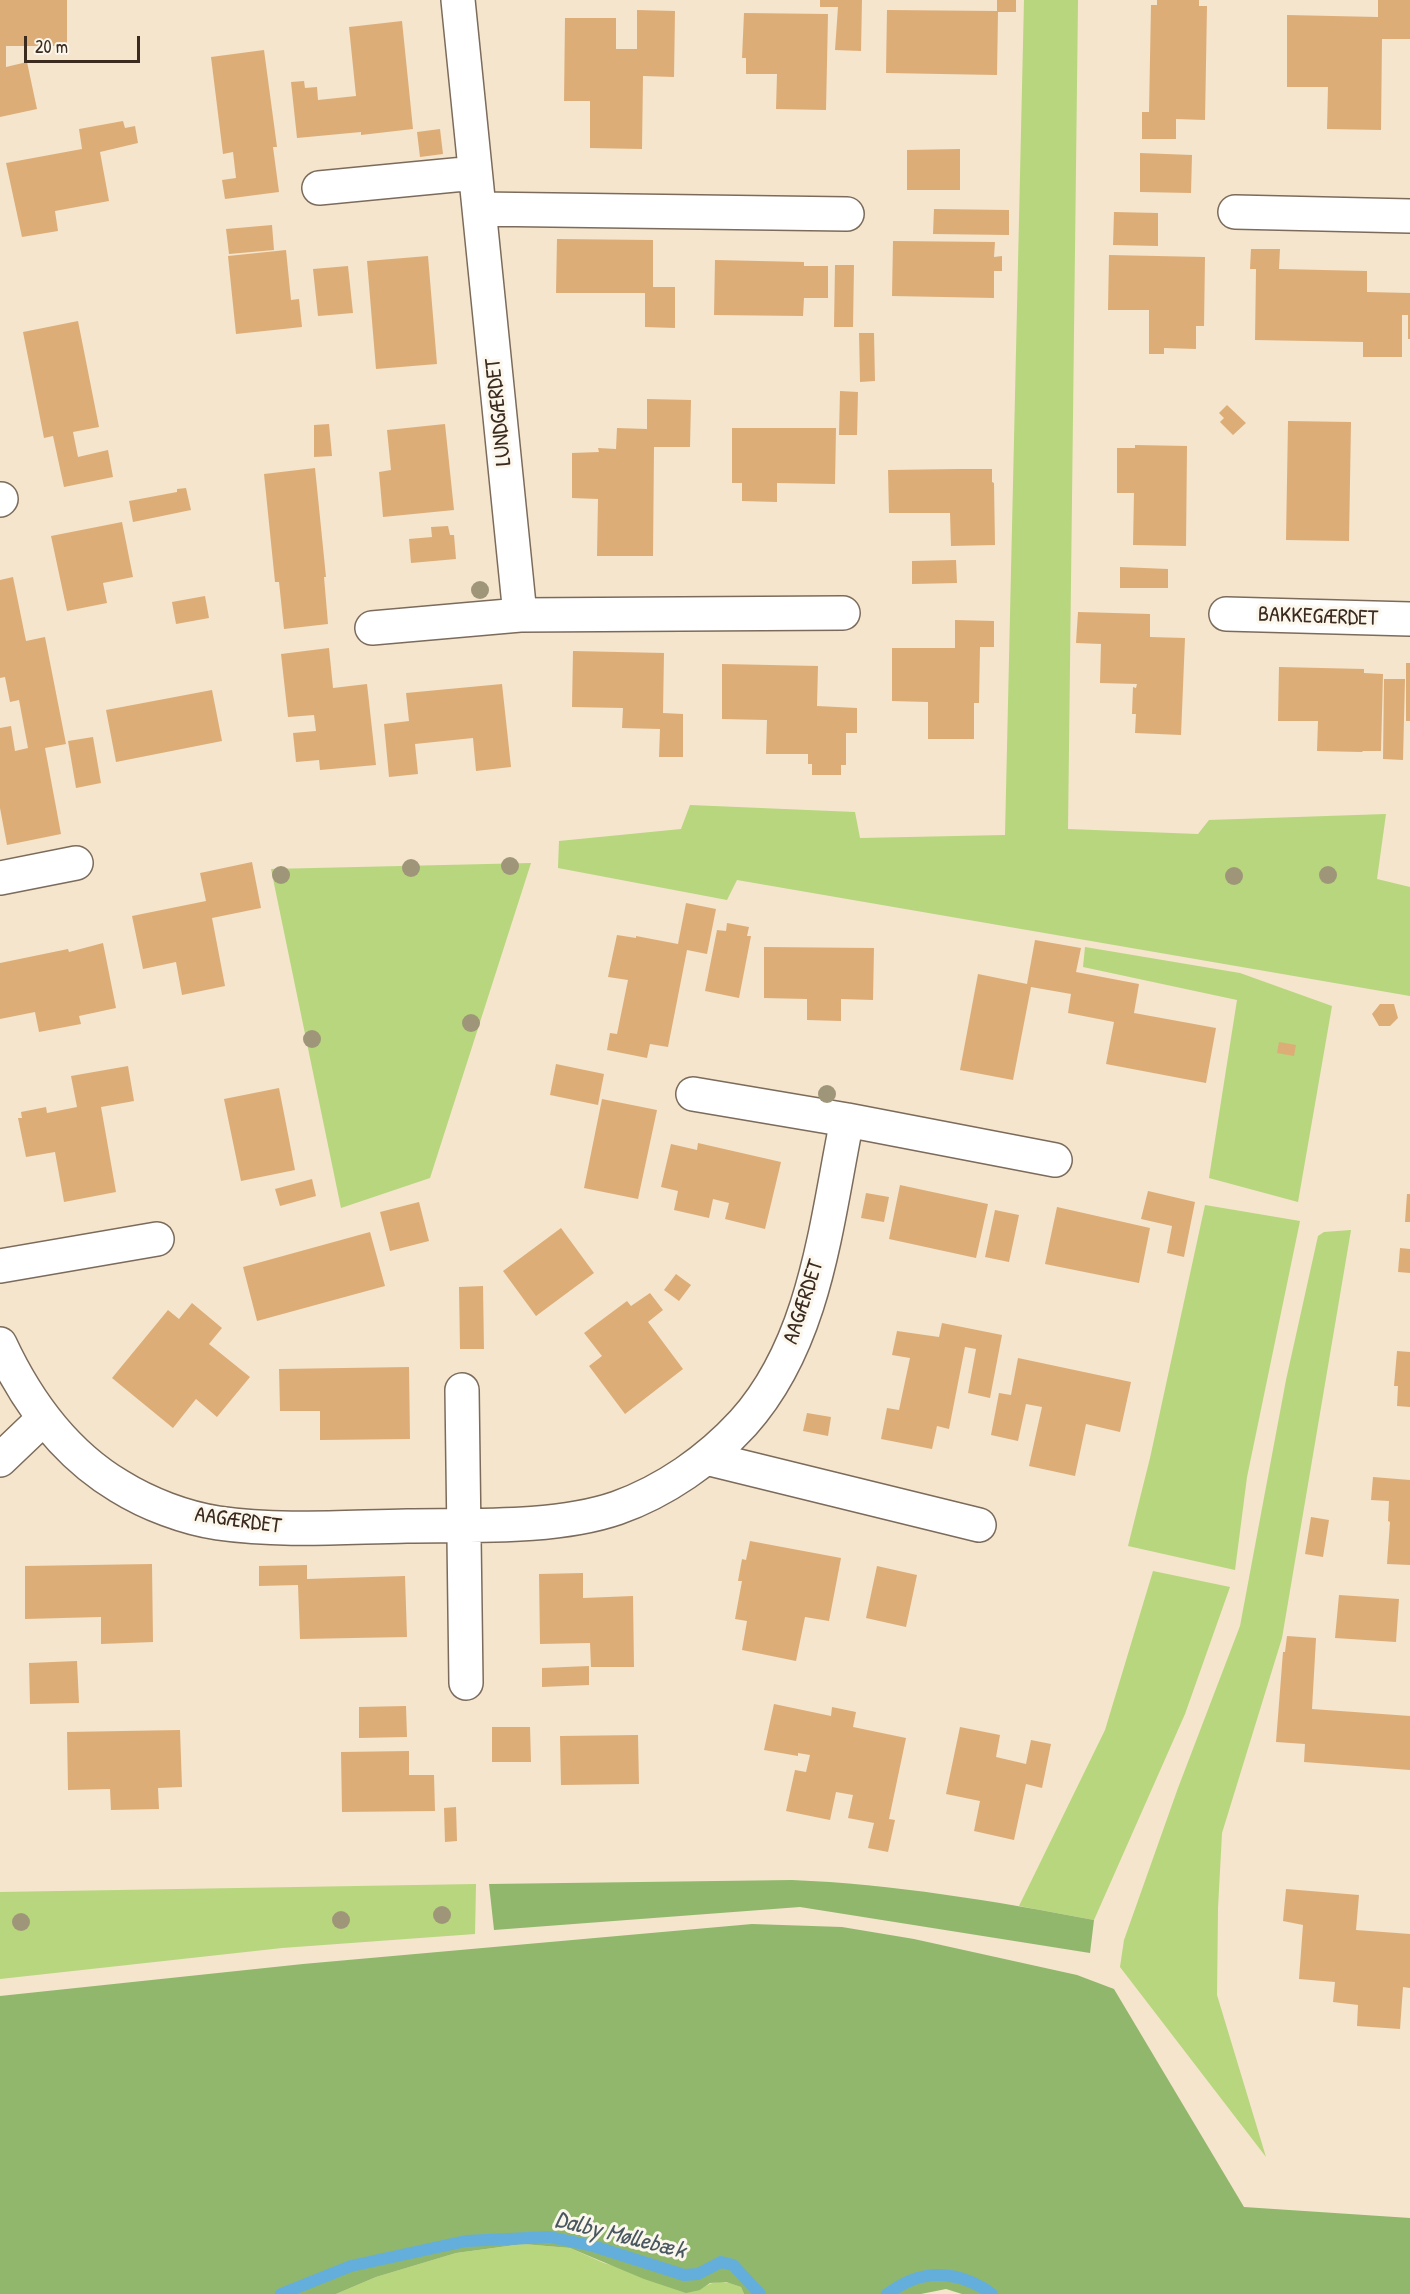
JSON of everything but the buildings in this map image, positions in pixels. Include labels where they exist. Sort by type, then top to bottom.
[{"type":"street","name":"LUNDGÆRDET","points":[[458,0],[520,615]]},
{"type":"street","points":[[319,188],[476,172]]},
{"type":"street","points":[[479,209],[847,214]]},
{"type":"street","points":[[1235,212],[1410,216]]},
{"type":"street","points":[[372,628],[520,615],[843,613]]},
{"type":"street","name":"BAKKEGÆRDET","points":[[1226,614],[1410,619]]},
{"type":"street","points":[[0,878],[76,863]]},
{"type":"street","points":[[693,1094],[847,1120],[1055,1160]]},
{"type":"street","name":"AAGÆRDET","points":[[0,1344],[17,1380],[43,1419],[78,1456],[120,1486],[166,1509],[215,1523],[265,1528],[464,1525],[568,1521],[618,1508],[664,1486],[706,1458],[744,1422],[774,1381],[798,1335],[813,1286],[847,1120]]},
{"type":"street","points":[[0,1266],[157,1239]]},
{"type":"street","points":[[462,1390],[466,1683]]},
{"type":"street","points":[[0,1460],[43,1419]]},
{"type":"street","points":[[706,1458],[979,1525]]},
{"type":"green space","points":[[1024,0],[1078,0],[1068,829],[1198,834],[1209,820],[1386,814],[1377,879],[1410,887],[1410,996],[737,880],[727,900],[558,868],[559,841],[681,829],[690,805],[855,812],[860,838],[1005,835]]},
{"type":"green space","points":[[531,863],[430,1178],[341,1208],[271,869]]},
{"type":"green space","points":[[1085,947],[1240,973],[1332,1006],[1298,1202],[1209,1178],[1237,1000],[1083,967]]},
{"type":"green space","points":[[1205,1205],[1300,1221],[1247,1477],[1235,1570],[1128,1546],[1150,1458]]},
{"type":"green space","points":[[1351,1230],[1282,1638],[1222,1833],[1217,1995],[1266,2157],[1120,1967],[1124,1940],[1178,1788],[1240,1626],[1286,1380],[1318,1236],[1324,1232]]},
{"type":"green space","points":[[1153,1571],[1230,1587],[1185,1714],[1094,1920],[1019,1906],[1105,1730]]},
{"type":"green space","points":[[792,1880],[868,1885],[943,1894],[1094,1920],[1090,1953],[800,1907],[494,1930],[489,1884]]},
{"type":"green space","points":[[476,1884],[475,1934],[282,1948],[0,1979],[0,1892]]},
{"type":"green space","points":[[752,1924],[842,1927],[914,1939],[1077,1975],[1114,1989],[1244,2207],[1410,2218],[1410,2294],[962,2294],[946,2289],[921,2294],[744,2294],[741,2287],[726,2282],[710,2283],[700,2290],[686,2293],[644,2279],[570,2248],[523,2244],[456,2253],[376,2277],[336,2294],[0,2294],[0,1996],[303,1964]]},
{"type":"green space","points":[[523,2244],[570,2248],[604,2263],[700,2290],[710,2284],[730,2283],[741,2287],[744,2294],[336,2294],[376,2277],[456,2253]]},
{"type":"waterway","name":"Dalby Møllebæk","points":[[281,2294],[351,2266],[466,2241],[550,2237],[593,2246],[684,2275],[698,2274],[721,2262],[733,2265],[760,2294]]},
{"type":"waterway","name":"Dalby Møllebæk","points":[[887,2294],[902,2284],[933,2275],[964,2279],[992,2294]]}]
